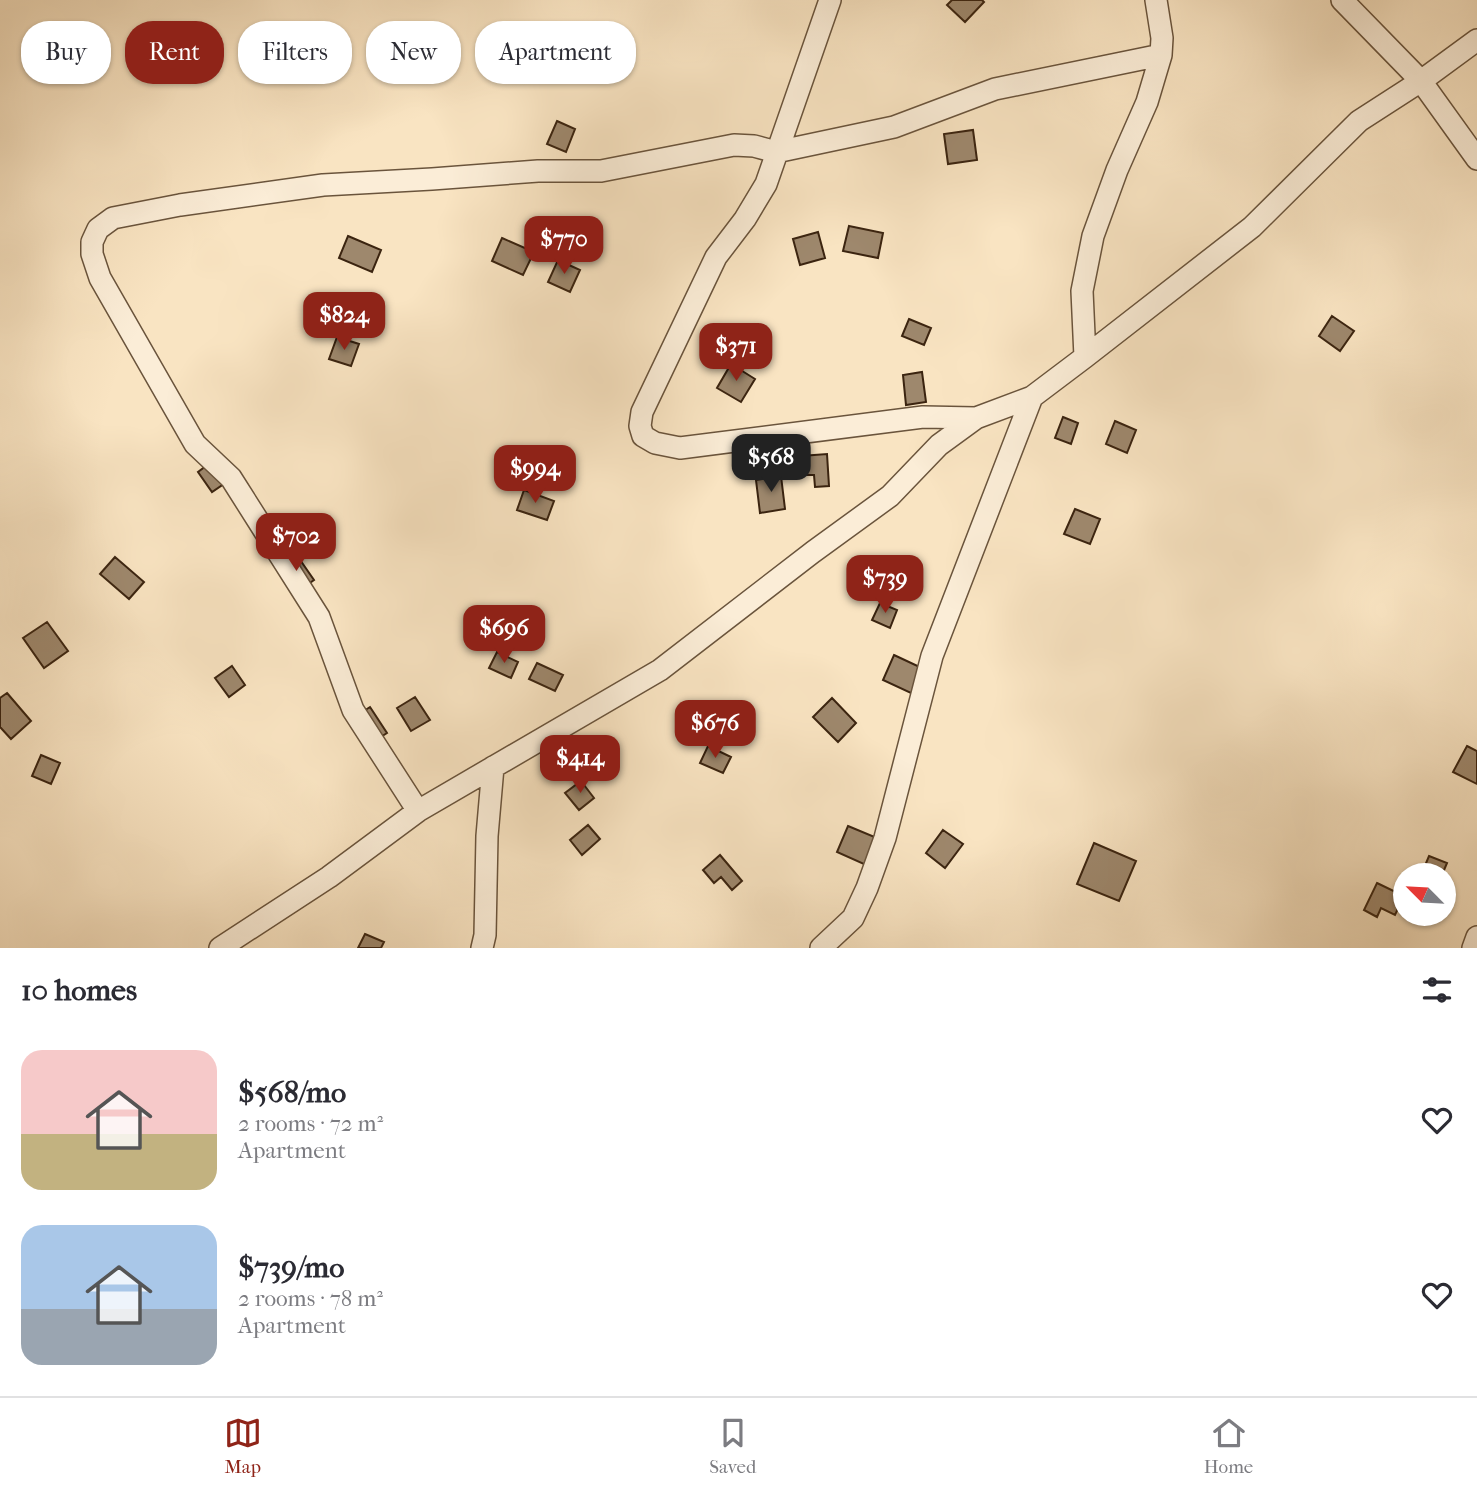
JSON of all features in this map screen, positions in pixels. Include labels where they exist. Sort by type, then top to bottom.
[{"type":"street","points":[[830,0],[766,184],[745,219],[716,257],[642,412],[640,425],[643,436],[655,443],[680,448],[923,417],[976,418]]},
{"type":"street","points":[[1085,357],[1082,291],[1093,236],[1116,170],[1147,102],[1161,55],[1162,38],[1156,0]]},
{"type":"street","points":[[1342,0],[1421,81],[1477,159]]},
{"type":"street","points":[[220,948],[329,877],[418,811],[660,670],[890,496],[939,446],[976,418],[1032,397],[1085,357],[1252,227],[1359,121],[1421,81],[1477,40]]},
{"type":"street","points":[[418,811],[353,710],[319,617],[231,478],[195,444],[100,278],[92,254],[92,242],[98,229],[113,218],[180,205],[323,185],[538,171],[601,171],[734,145],[754,146],[776,152],[894,127],[995,89],[1161,55]]},
{"type":"street","points":[[821,948],[853,918],[867,888],[885,838],[932,656],[1032,397]]},
{"type":"street","points":[[482,948],[485,934],[487,836],[493,767]]},
{"type":"street","points":[[1473,948],[1477,937]]},
{"type":"building","points":[[952,0],[984,2],[965,22],[947,5]]},
{"type":"building","points":[[557,121],[575,129],[566,152],[547,144]]},
{"type":"building","points":[[973,130],[977,160],[948,164],[944,134]]},
{"type":"building","points":[[849,226],[883,233],[878,258],[843,251]]},
{"type":"building","points":[[818,232],[825,258],[800,265],[793,239]]},
{"type":"building","points":[[348,236],[381,250],[372,272],[339,258]]},
{"type":"building","points":[[502,238],[534,252],[523,275],[492,261]]},
{"type":"building","points":[[558,260],[580,270],[570,292],[548,282]]},
{"type":"building","points":[[1332,316],[1354,331],[1340,351],[1319,336]]},
{"type":"building","points":[[909,319],[931,328],[924,345],[902,336]]},
{"type":"building","points":[[337,337],[359,344],[351,366],[329,359]]},
{"type":"building","points":[[731,364],[755,379],[741,402],[717,388]]},
{"type":"building","points":[[922,372],[926,402],[906,405],[903,375]]},
{"type":"building","points":[[1063,417],[1078,423],[1071,444],[1055,438]]},
{"type":"building","points":[[1115,421],[1136,430],[1127,453],[1106,444]]},
{"type":"building","points":[[827,454],[829,486],[815,487],[814,475],[803,475],[801,456]]},
{"type":"building","points":[[218,457],[234,477],[212,492],[198,472]]},
{"type":"building","points":[[781,476],[785,509],[760,513],[756,480]]},
{"type":"building","points":[[524,490],[554,501],[547,520],[517,510]]},
{"type":"building","points":[[1075,509],[1100,519],[1090,544],[1064,534]]},
{"type":"building","points":[[296,554],[314,580],[297,592],[279,566]]},
{"type":"building","points":[[115,557],[144,582],[129,599],[100,574]]},
{"type":"building","points":[[880,603],[897,610],[890,628],[872,620]]},
{"type":"building","points":[[47,622],[68,651],[44,668],[23,638]]},
{"type":"building","points":[[497,652],[518,662],[511,678],[489,668]]},
{"type":"building","points":[[894,655],[924,669],[913,694],[883,680]]},
{"type":"building","points":[[537,663],[563,675],[555,691],[529,679]]},
{"type":"building","points":[[232,666],[245,685],[229,697],[215,678]]},
{"type":"building","points":[[7,693],[31,721],[11,739],[0,727],[0,698]]},
{"type":"building","points":[[415,697],[430,720],[411,731],[397,708]]},
{"type":"building","points":[[832,698],[856,723],[838,742],[813,717]]},
{"type":"building","points":[[370,707],[387,733],[365,747],[348,721]]},
{"type":"building","points":[[708,746],[731,757],[723,773],[700,763]]},
{"type":"building","points":[[1467,746],[1477,751],[1477,784],[1453,772]]},
{"type":"building","points":[[41,755],[60,763],[51,784],[32,776]]},
{"type":"building","points":[[581,781],[594,798],[579,810],[565,793]]},
{"type":"building","points":[[588,825],[600,839],[582,855],[570,840]]},
{"type":"building","points":[[848,826],[877,838],[866,865],[837,852]]},
{"type":"building","points":[[943,830],[963,844],[945,868],[926,853]]},
{"type":"building","points":[[1094,843],[1136,861],[1119,901],[1077,884]]},
{"type":"building","points":[[720,855],[742,881],[732,890],[721,877],[714,883],[703,870]]},
{"type":"building","points":[[1429,856],[1447,863],[1426,863]]},
{"type":"building","points":[[1377,883],[1393,891],[1393,914],[1381,908],[1377,917],[1364,910]]},
{"type":"building","points":[[365,934],[384,942],[381,948],[358,948]]}]
